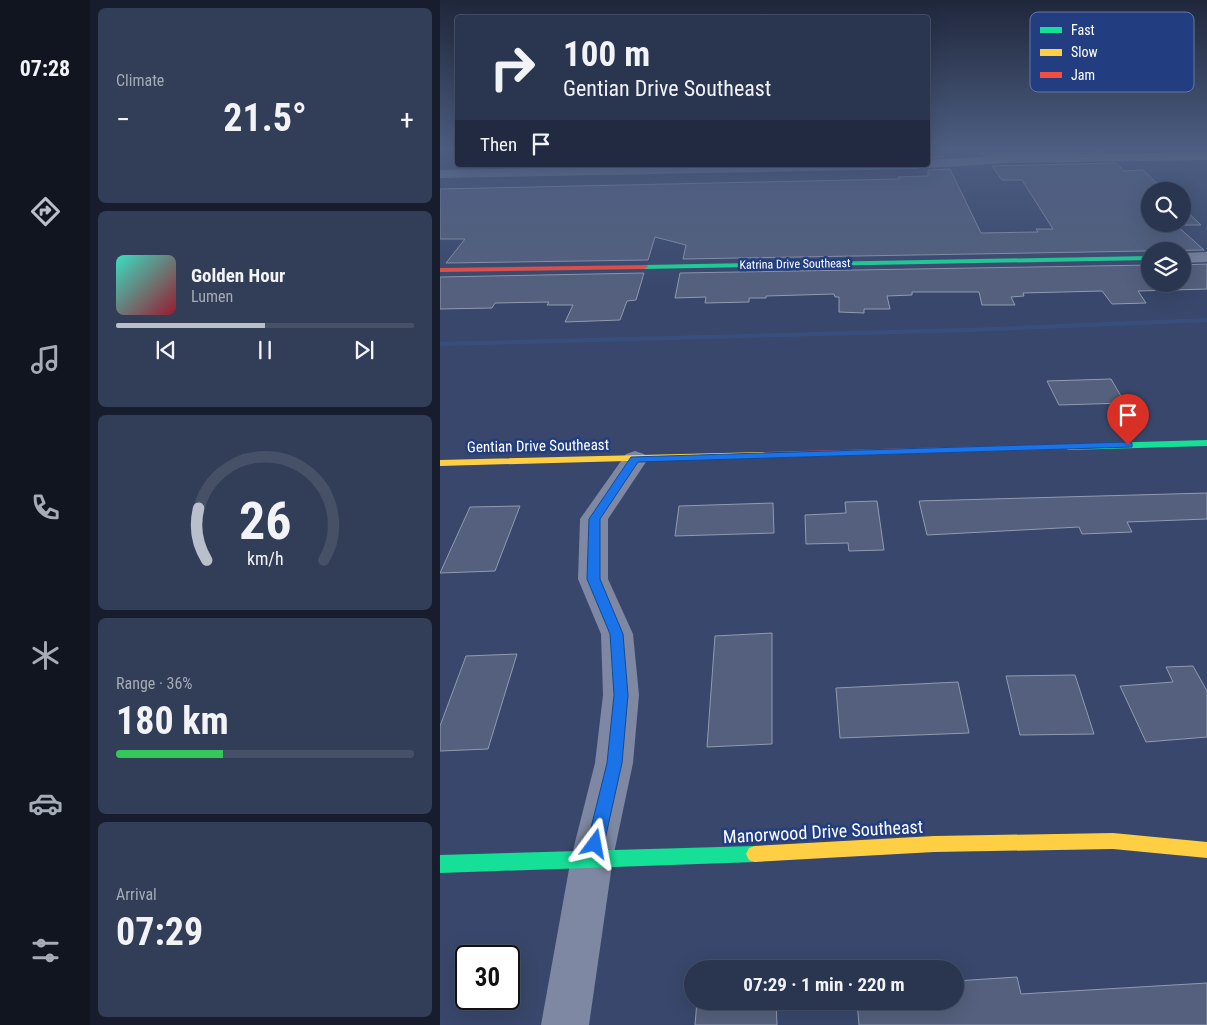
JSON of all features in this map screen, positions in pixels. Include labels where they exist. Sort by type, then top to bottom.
[{"type":"street","points":[[1191,258],[1207,257]]},
{"type":"street","name":"Katrina Drive Southeast","points":[[440,270],[1141,258]]},
{"type":"street","name":"Gentian Drive Southeast","points":[[440,463],[1207,443]]},
{"type":"street","points":[[565,1025],[592,858],[614,763],[621,695],[617,634],[593,579],[594,519],[635,459]]},
{"type":"street","name":"Manorwood Drive Southeast","points":[[440,864],[809,852],[934,844],[1113,841],[1207,850]]},
{"type":"building","points":[[440,195],[963,195],[981,233],[1038,232],[1036,229],[1053,229],[1031,195],[1141,195],[1141,232],[1184,232],[1204,250],[1191,250],[1191,242],[1141,242],[1141,251],[683,259],[686,245],[655,237],[648,260],[446,263],[465,239],[440,239]]},
{"type":"building","points":[[1191,216],[1201,225],[1191,225]]},
{"type":"building","points":[[1207,264],[1207,289],[1191,289],[1191,265]]},
{"type":"building","points":[[1141,265],[1141,291],[1138,291],[1146,303],[1112,304],[1102,291],[1023,293],[1024,296],[1011,297],[1015,305],[982,305],[979,292],[912,292],[912,295],[887,296],[890,309],[864,309],[864,313],[839,312],[839,297],[835,297],[834,294],[766,296],[766,298],[749,298],[749,302],[705,303],[706,297],[675,298],[680,273]]},
{"type":"building","points":[[644,273],[636,300],[627,301],[620,320],[565,322],[573,305],[547,305],[549,302],[495,303],[492,308],[440,309],[440,277]]},
{"type":"building","points":[[1111,379],[1125,403],[1059,405],[1047,381]]},
{"type":"building","points":[[1207,493],[1207,519],[1127,522],[1132,532],[1082,534],[1079,527],[927,535],[919,501]]},
{"type":"building","points":[[877,501],[884,550],[849,551],[848,543],[806,544],[805,515],[846,513],[845,502]]},
{"type":"building","points":[[773,503],[774,533],[675,536],[679,506]]},
{"type":"building","points":[[520,506],[495,571],[440,573],[470,507]]},
{"type":"building","points":[[772,633],[772,744],[707,747],[715,636]]},
{"type":"building","points":[[517,654],[488,749],[440,751],[440,726],[466,656]]},
{"type":"building","points":[[1193,666],[1207,691],[1207,737],[1146,742],[1120,686],[1173,682],[1166,667]]},
{"type":"building","points":[[1075,675],[1094,734],[1020,735],[1006,676]]},
{"type":"building","points":[[958,682],[969,733],[840,738],[836,688]]},
{"type":"building","points":[[1017,977],[1021,994],[1207,983],[1207,1025],[859,1025],[858,1010],[964,1010],[964,980]]},
{"type":"building","points":[[696,1010],[776,1010],[777,1025],[695,1025]]},
{"type":"waterway","points":[[440,344],[970,330],[1207,320]]},
{"type":"traffic: fast","points":[[644,267],[1141,258]]},
{"type":"traffic: fast","points":[[1068,447],[1207,443]]},
{"type":"traffic: fast","points":[[440,864],[755,854]]},
{"type":"traffic: slow","points":[[440,463],[765,455]]},
{"type":"traffic: slow","points":[[755,854],[934,844],[1113,841],[1207,850]]},
{"type":"traffic: jam","points":[[440,270],[644,267]]},
{"type":"traffic: jam","points":[[765,455],[1068,447]]},
{"type":"route","points":[[595,844],[614,763],[621,695],[617,634],[593,579],[594,519],[635,459],[1128,445]]}]
